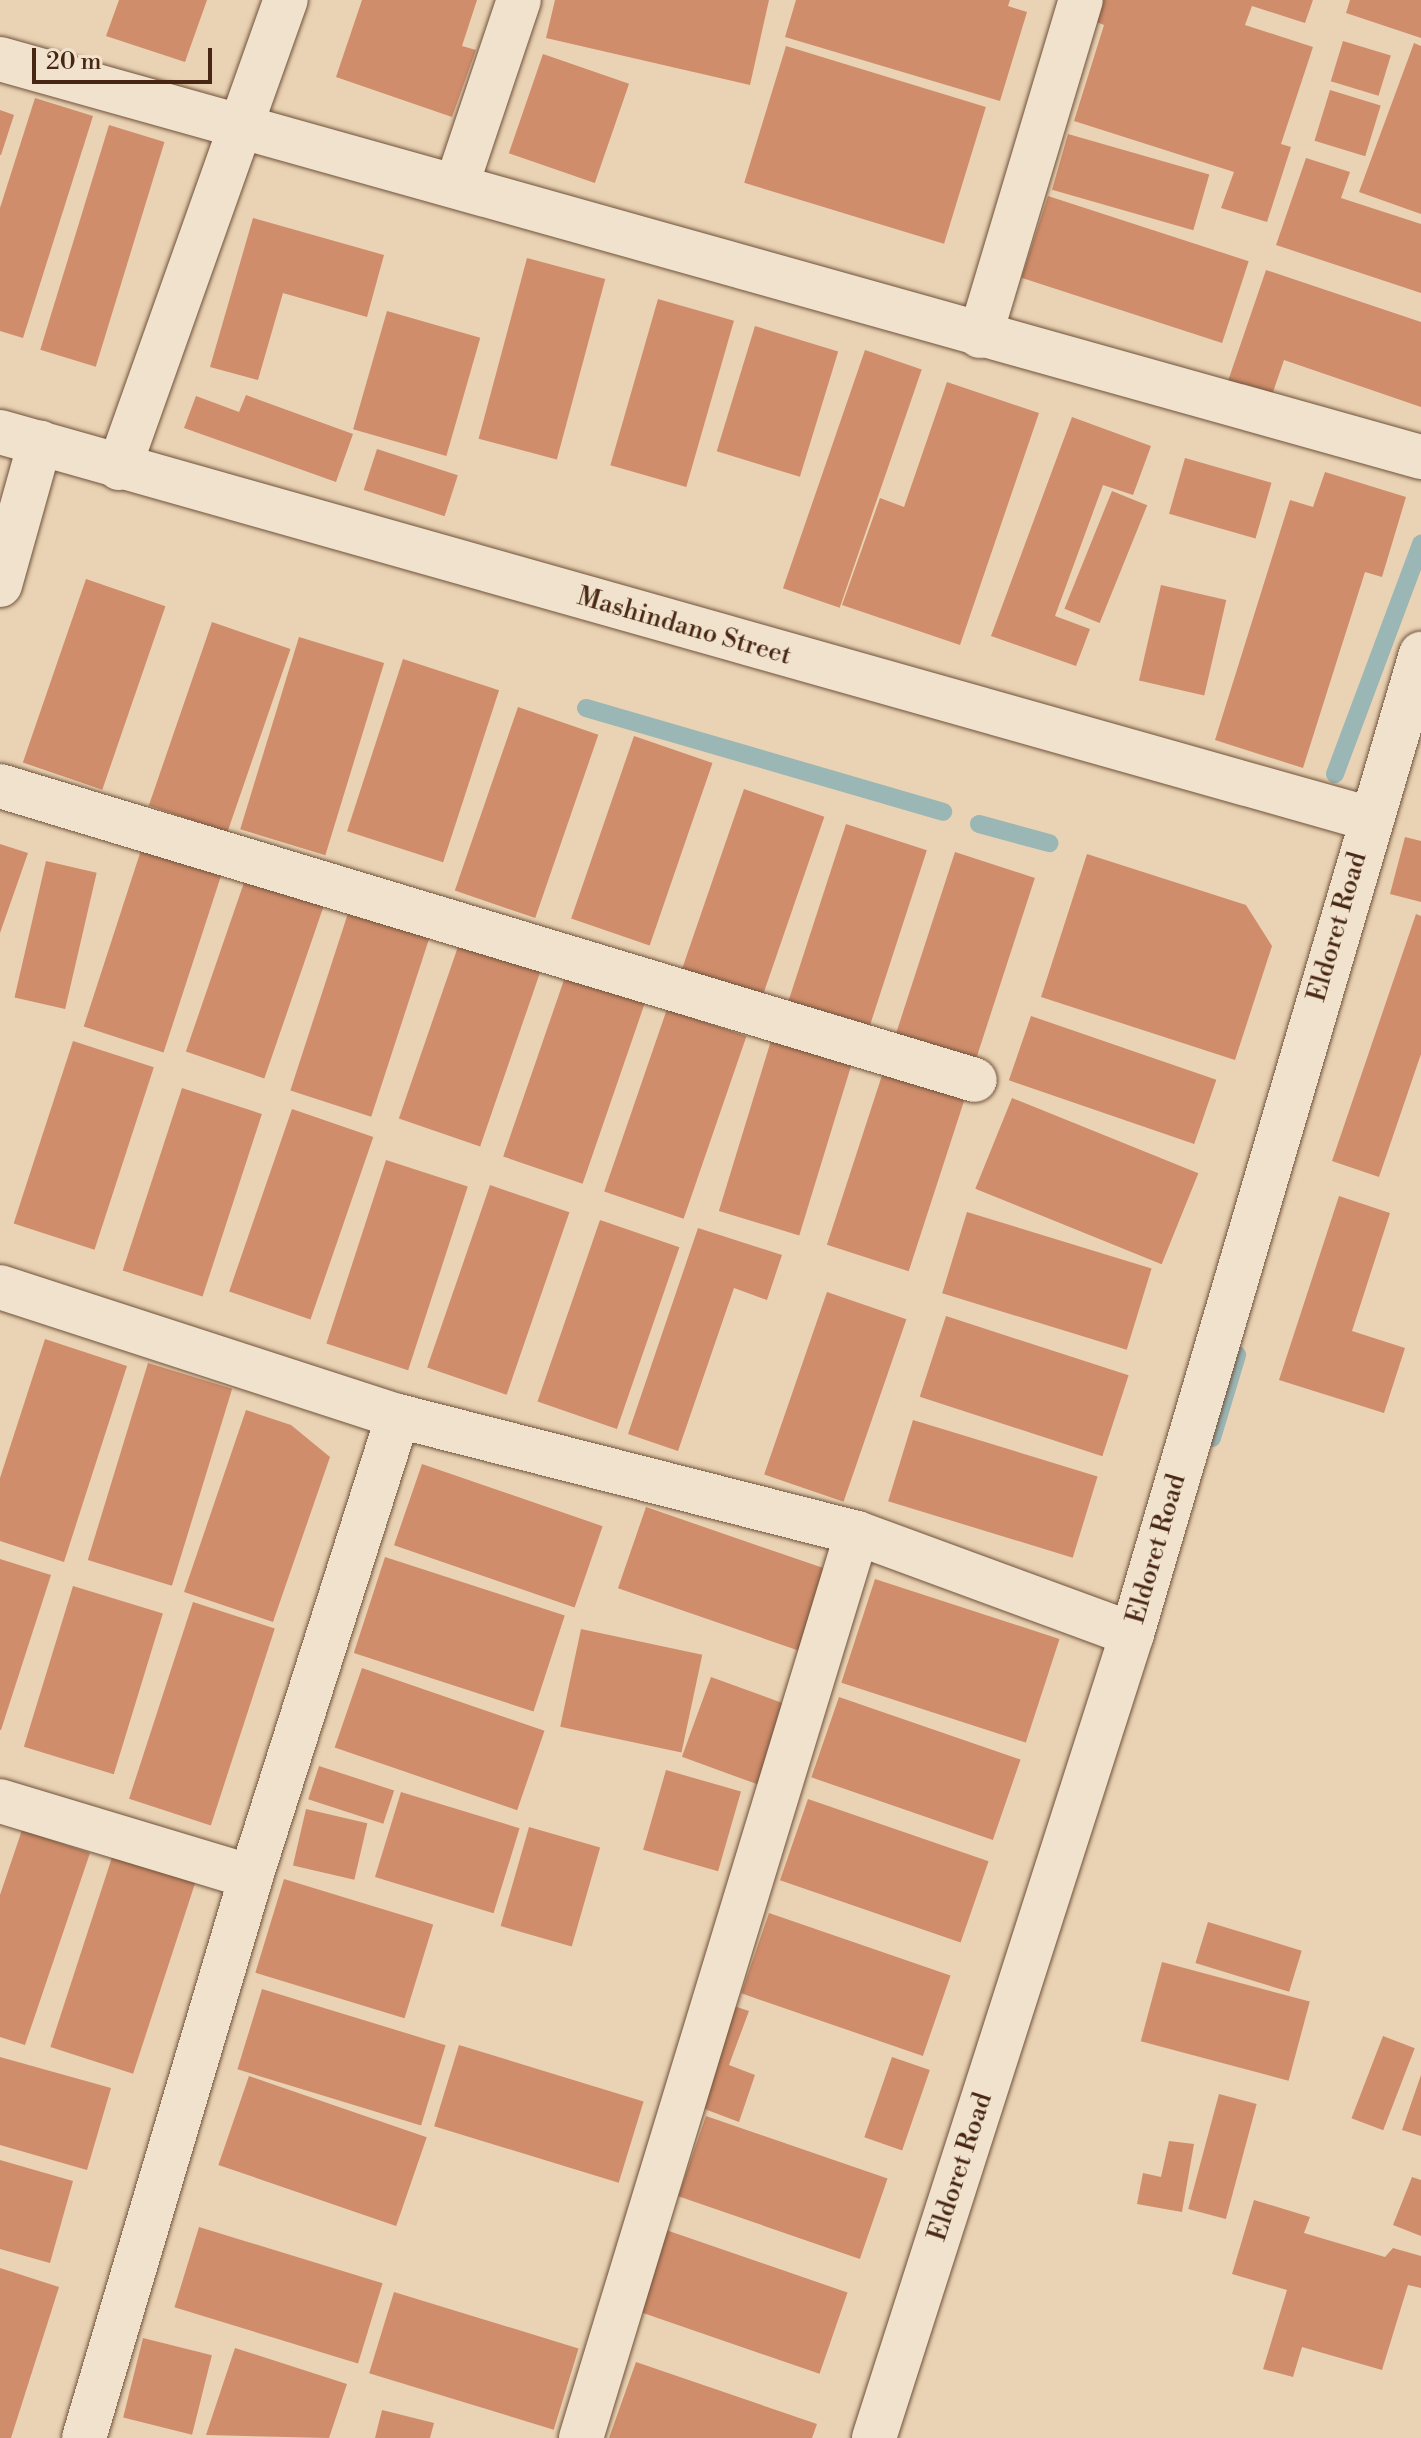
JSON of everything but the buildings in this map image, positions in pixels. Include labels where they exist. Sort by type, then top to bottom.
[{"type":"street","points":[[119,468],[244,126],[286,0]]},
{"type":"street","points":[[457,184],[519,0]]},
{"type":"street","points":[[980,336],[1081,0]]},
{"type":"street","points":[[0,59],[457,184],[980,336],[1421,457]]},
{"type":"street","points":[[0,585],[20,437]]},
{"type":"street","name":"Mashindano Street","points":[[20,437],[119,468],[1370,819]]},
{"type":"street","name":"Eldoret Road","points":[[874,2438],[1132,1634],[1421,654]]},
{"type":"street","points":[[0,786],[975,1080]]},
{"type":"street","points":[[0,1287],[398,1416],[857,1533],[1132,1634]]},
{"type":"street","points":[[84,2438],[251,1877],[398,1416]]},
{"type":"street","points":[[581,2438],[857,1533]]},
{"type":"street","points":[[0,1801],[251,1877]]},
{"type":"waterway","points":[[1335,774],[1421,544]]},
{"type":"waterway","points":[[586,708],[943,812]]},
{"type":"waterway","points":[[979,824],[1049,843]]},
{"type":"waterway","points":[[1212,1438],[1237,1355]]}]
